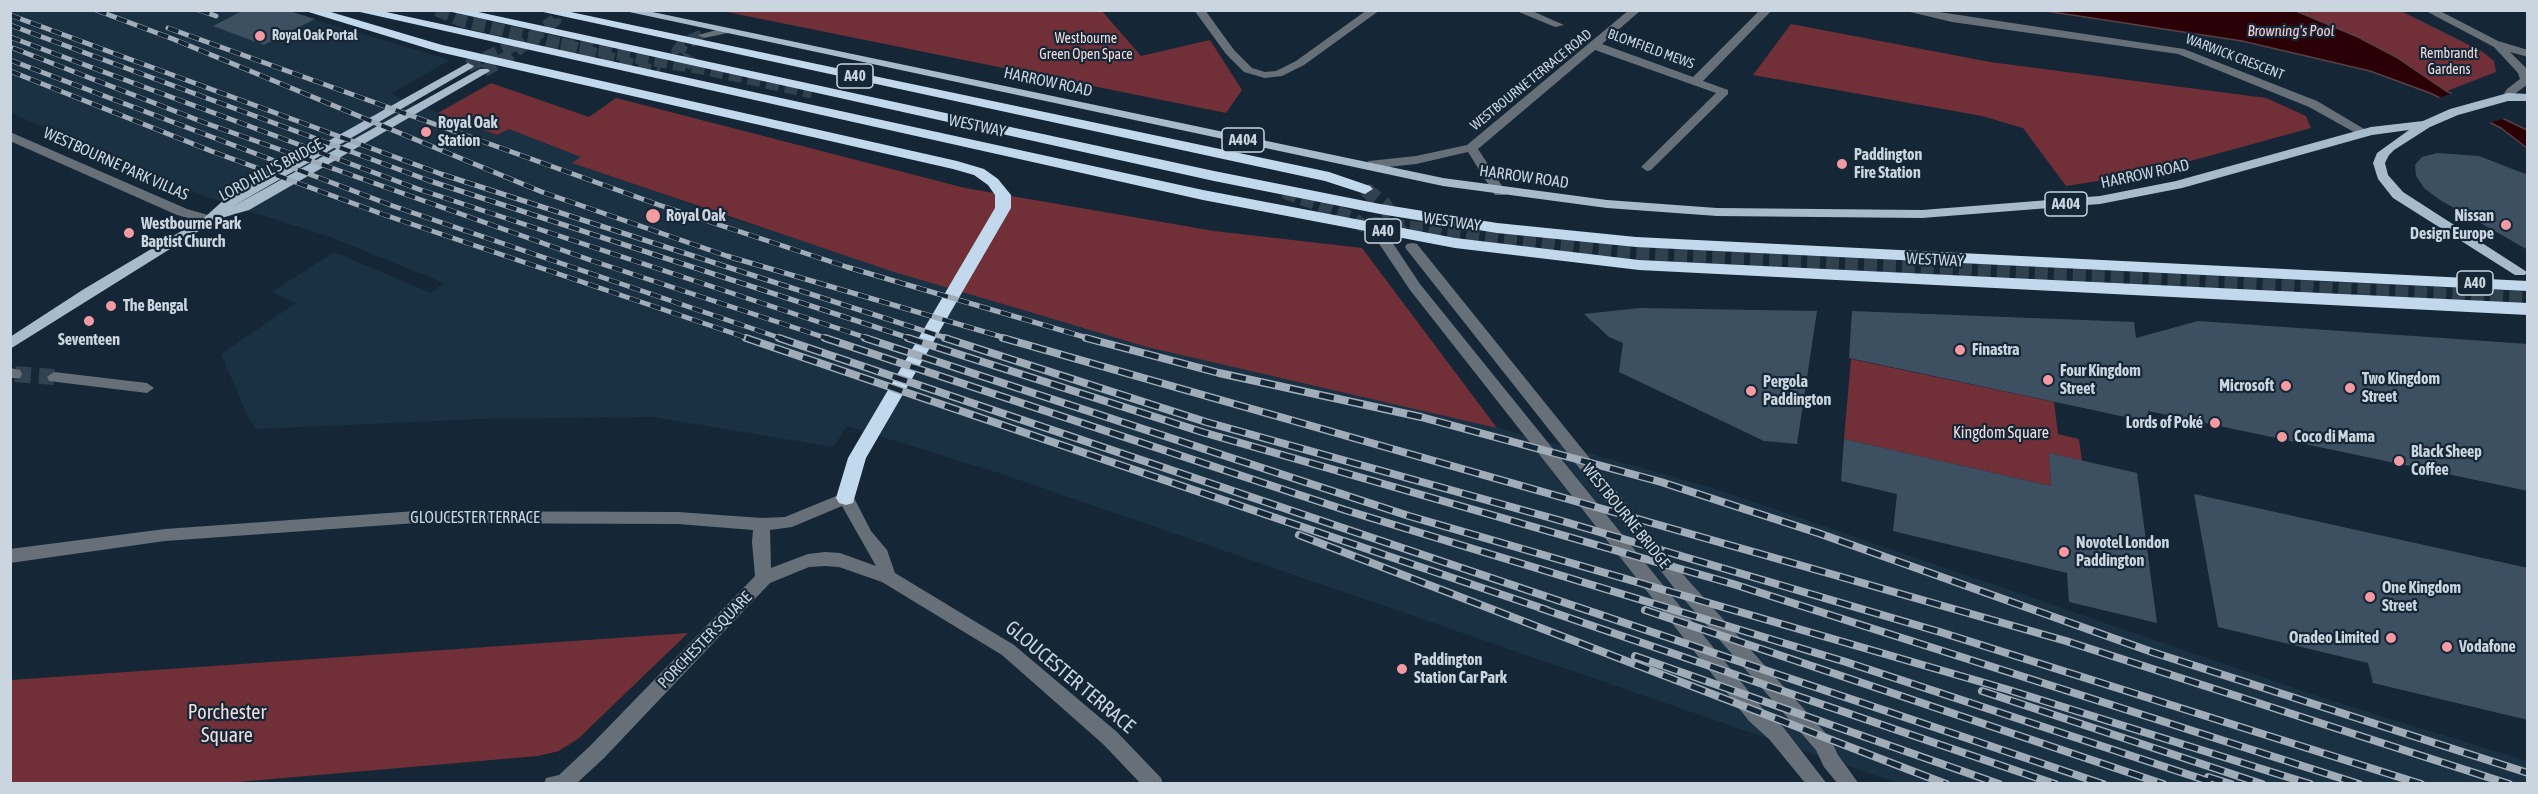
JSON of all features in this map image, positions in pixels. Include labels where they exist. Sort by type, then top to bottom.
[{"type":"highway","points":[[308,10],[439,48],[957,165],[979,172],[993,182],[1003,195],[1003,208],[857,459],[846,498]]},
{"type":"highway","name":"WESTWAY","points":[[357,10],[1192,193],[1319,219],[1455,243],[1639,265],[2528,309]]},
{"type":"highway","name":"WESTWAY","points":[[448,10],[1191,171],[1380,209],[1497,228],[1647,242],[2528,286]]},
{"type":"highway","name":"A40","points":[[540,10],[1329,177],[1365,189]]},
{"type":"main road","name":"HARROW ROAD","points":[[625,10],[1500,192],[1607,204],[1717,212],[1850,215],[2010,209],[2100,200],[2178,185],[2365,133],[2426,124]]},
{"type":"main road","name":"LORD HILL'S BRIDGE","points":[[210,220],[231,201],[468,66]]},
{"type":"main road","name":"LORD HILL'S BRIDGE","points":[[210,220],[244,207],[484,71]]},
{"type":"main road","name":"HARROW ROAD","points":[[2520,272],[2410,204],[2388,185],[2380,168],[2383,153],[2426,124],[2454,112],[2508,97],[2528,98]]},
{"type":"main road","points":[[10,345],[89,292],[210,220]]},
{"type":"street","points":[[1199,10],[1230,52],[1248,70],[1258,74],[1278,74],[1300,63],[1375,10]]},
{"type":"street","points":[[1519,10],[1559,26]]},
{"type":"street","name":"WESTBOURNE TERRACE ROAD","points":[[1369,165],[1416,160],[1471,148],[1596,46],[1636,10]]},
{"type":"street","name":"BLOMFIELD MEWS","points":[[1695,81],[1767,10]]},
{"type":"street","name":"WARWICK CRESCENT","points":[[1907,10],[1973,22],[2180,51],[2313,104],[2365,133]]},
{"type":"street","points":[[2429,10],[2494,43],[2528,54]]},
{"type":"street","points":[[704,35],[724,32]]},
{"type":"street","points":[[2494,43],[2519,66],[2526,80],[2511,91],[2508,97]]},
{"type":"street","name":"BLOMFIELD MEWS","points":[[1596,46],[1724,92],[1647,167]]},
{"type":"street","name":"WESTBOURNE PARK VILLAS","points":[[10,136],[182,212],[210,220]]},
{"type":"street","name":"WESTBOURNE TERRACE ROAD","points":[[1471,148],[1500,192]]},
{"type":"street","name":"WESTBOURNE BRIDGE","points":[[1385,242],[1415,287],[1756,715],[1818,783]]},
{"type":"street","name":"WESTBOURNE BRIDGE","points":[[1412,247],[1681,584],[1823,744],[1831,761],[1848,781]]},
{"type":"street","points":[[54,377],[147,388]]},
{"type":"street","points":[[846,498],[865,535],[881,555],[888,577]]},
{"type":"street","name":"GLOUCESTER TERRACE","points":[[10,556],[165,535],[416,517],[678,518],[762,524],[786,523],[846,498]]},
{"type":"street","name":"PORCHESTER SQUARE","points":[[560,783],[597,752],[764,578],[760,542],[762,524]]},
{"type":"street","name":"GLOUCESTER TERRACE","points":[[764,578],[808,561],[825,559],[840,560],[888,577],[1008,650],[1110,738],[1154,783]]},
{"type":"shaded area","points":[[10,11],[286,11],[450,60],[390,94],[497,135],[509,129],[582,157],[573,163],[733,219],[1030,312],[1467,419],[1716,489],[2326,699],[2527,761],[2527,783],[1897,783],[1002,474],[847,426],[833,447],[653,417],[479,419],[257,429],[248,417],[221,354],[296,303],[272,292],[334,252],[431,293],[444,283],[330,237],[207,197],[11,113]]},
{"type":"green space","name":"Westbourne Green Open Space","points":[[722,11],[1102,11],[1141,56],[1210,40],[1242,90],[1226,113]]},
{"type":"green space","name":"Rembrandt Gardens","points":[[2297,11],[2401,11],[2483,52],[2494,61],[2496,72],[2447,91],[2395,57],[2357,37]]},
{"type":"green space","points":[[1791,24],[1990,62],[2266,98],[2306,116],[2311,128],[2143,174],[2066,186],[2023,128],[1982,116],[1753,75]]},
{"type":"green space","points":[[491,83],[589,117],[616,98],[965,188],[1214,231],[1362,248],[1497,428],[1147,347],[894,272],[572,163],[581,157],[509,129],[497,135],[438,113]]},
{"type":"green space","name":"Kingdom Square","points":[[1851,359],[2054,402],[2058,434],[2079,439],[2082,461],[2049,453],[2051,486],[1844,439]]},
{"type":"green space","name":"Porchester Square","points":[[688,633],[579,738],[559,751],[538,756],[226,783],[11,783],[11,680]]},
{"type":"water","name":"Browning's Pool","points":[[2046,11],[2296,11],[2358,37],[2396,57],[2446,91],[2527,130],[2527,148],[2501,128],[2430,93],[2370,71],[2242,41]]},
{"type":"pier","points":[[2456,92],[2506,118],[2485,124],[2435,99]]},
{"type":"building","name":"Royal Oak Portal","points":[[244,10],[286,10],[315,19],[264,45],[213,26]]},
{"type":"building","name":"Nissan Design Europe","points":[[2437,153],[2479,156],[2528,175],[2528,250],[2440,200],[2424,188],[2416,176],[2415,165],[2422,157]]},
{"type":"building","name":"Pergola Paddington","points":[[1640,308],[1817,311],[1797,444],[1764,441],[1619,372],[1623,343],[1609,337],[1584,314]]},
{"type":"building","name":"Two Kingdom Street","points":[[1852,311],[2134,322],[2136,338],[2198,321],[2528,344],[2528,491],[2148,411],[2149,422],[1849,358]]},
{"type":"building","name":"Novotel London Paddington","points":[[1844,439],[2051,486],[2049,453],[2137,473],[2157,623],[2069,602],[2067,573],[1893,531],[1897,494],[1841,481]]},
{"type":"building","name":"One Kingdom Street","points":[[2194,494],[2528,568],[2528,720],[2373,683],[2368,663],[2218,627]]},
{"type":"tunnel","points":[[437,10],[463,21],[533,37]]},
{"type":"tunnel","points":[[533,37],[555,20],[555,10]]},
{"type":"tunnel","points":[[693,64],[679,57],[678,51],[683,44],[704,35]]},
{"type":"tunnel","points":[[484,71],[509,56],[533,37]]},
{"type":"tunnel","points":[[533,37],[659,73]]},
{"type":"tunnel","points":[[561,44],[707,69],[812,92]]},
{"type":"tunnel","points":[[468,66],[514,45]]},
{"type":"tunnel","points":[[1365,189],[1384,204],[1400,232]]},
{"type":"tunnel","points":[[1284,192],[1351,217],[1385,242]]},
{"type":"tunnel","points":[[1372,223],[1634,253],[2528,298]]},
{"type":"tunnel","points":[[15,374],[54,377]]},
{"type":"railway","points":[[96,10],[173,39],[542,192],[727,256],[1009,339]]},
{"type":"railway","points":[[199,10],[216,16]]},
{"type":"railway","points":[[10,15],[441,174],[949,339]]},
{"type":"railway","points":[[10,25],[430,181],[912,339]]},
{"type":"railway","points":[[168,28],[659,205],[847,267],[1091,339]]},
{"type":"railway","points":[[10,37],[418,189],[870,339]]},
{"type":"railway","points":[[13,48],[208,124],[593,261],[829,339]]},
{"type":"railway","points":[[10,60],[393,206],[783,339]]},
{"type":"railway","points":[[10,71],[211,151],[382,214],[750,339]]},
{"type":"railway","points":[[746,338],[1547,610]]},
{"type":"railway","points":[[779,338],[2103,784]]},
{"type":"railway","points":[[825,338],[1345,510],[1846,662],[2217,784]]},
{"type":"railway","points":[[865,338],[1409,516],[2009,690],[2310,784]]},
{"type":"railway","points":[[908,338],[1202,432],[1733,584],[2359,784]]},
{"type":"railway","points":[[945,338],[1206,422],[1562,521],[1940,632],[2421,784]]},
{"type":"railway","points":[[1003,338],[2066,641],[2509,784]]},
{"type":"railway","points":[[1086,338],[1219,373],[1421,417],[1661,482],[1818,533],[2152,652],[2528,773]]},
{"type":"railway","points":[[1299,535],[1946,784]]},
{"type":"railway","points":[[1540,608],[2055,784]]},
{"type":"railway","points":[[1645,610],[2163,784]]},
{"type":"railway","points":[[1635,656],[1999,784]]},
{"type":"railway","points":[[1982,691],[2262,784]]},
{"type":"railway","points":[[2208,777],[2231,784]]},
{"type":"place","name":"Royal Oak Portal","points":[[260,36]]},
{"type":"place","name":"Royal Oak Station","points":[[426,132]]},
{"type":"place","name":"Paddington Fire Station","points":[[1842,164]]},
{"type":"place","name":"Royal Oak","points":[[653,216]]},
{"type":"place","name":"Nissan Design Europe","points":[[2506,225]]},
{"type":"place","name":"Westbourne Park Baptist Church","points":[[129,233]]},
{"type":"place","name":"The Bengal","points":[[111,306]]},
{"type":"place","name":"Seventeen","points":[[89,321]]},
{"type":"place","name":"Finastra","points":[[1960,350]]},
{"type":"place","name":"Four Kingdom Street","points":[[2048,380]]},
{"type":"place","name":"Microsoft","points":[[2286,386]]},
{"type":"place","name":"Two Kingdom Street","points":[[2350,388]]},
{"type":"place","name":"Pergola Paddington","points":[[1751,391]]},
{"type":"place","name":"Lords of Poké","points":[[2215,423]]},
{"type":"place","name":"Coco di Mama","points":[[2282,437]]},
{"type":"place","name":"Black Sheep Coffee","points":[[2399,461]]},
{"type":"place","name":"Novotel London Paddington","points":[[2064,552]]},
{"type":"place","name":"One Kingdom Street","points":[[2370,597]]},
{"type":"place","name":"Oradeo Limited","points":[[2391,638]]},
{"type":"place","name":"Vodafone","points":[[2447,647]]},
{"type":"place","name":"Paddington Station Car Park","points":[[1402,669]]}]
